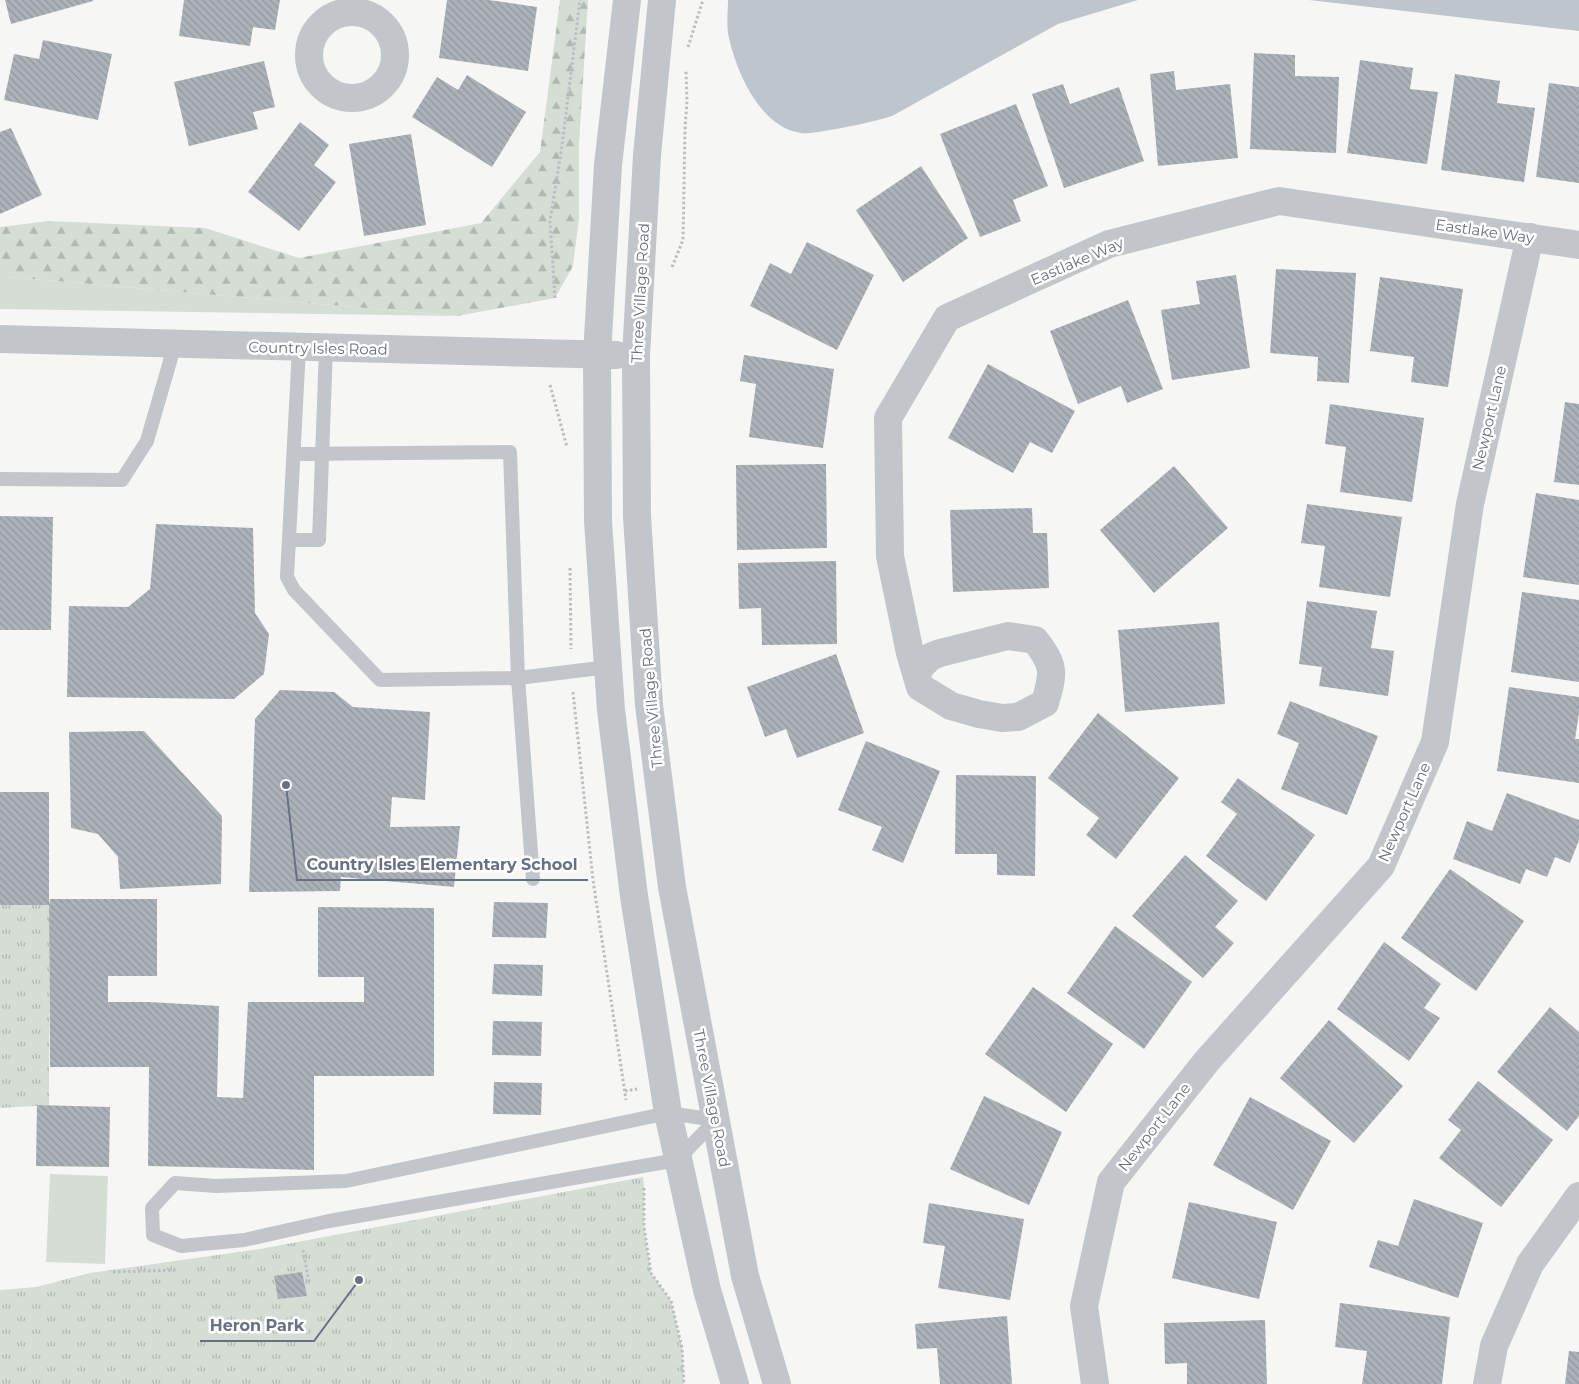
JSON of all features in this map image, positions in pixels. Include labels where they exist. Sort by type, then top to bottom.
[{"type":"street","points":[[627,0],[608,165],[597,355],[598,521],[611,710],[634,896],[668,1113],[707,1290],[735,1384]]},
{"type":"street","name":"Three Village Road","points":[[662,0],[647,154],[636,356],[637,516],[649,705],[672,887],[716,1120],[746,1276],[778,1384]]},
{"type":"street","name":"Eastlake Way","points":[[916,672],[930,657],[1008,636],[1035,640],[1049,657],[1052,679],[1045,703],[1018,717],[1002,718],[979,714],[951,706],[920,687],[910,653],[890,556],[888,418],[947,318],[1109,244],[1279,201],[1579,245]]},
{"type":"street","name":"Newport Lane","points":[[1095,1384],[1084,1306],[1111,1182],[1206,1062],[1381,866],[1435,742],[1470,504],[1530,237]]},
{"type":"street","name":"Country Isles Road","points":[[0,339],[636,356]]},
{"type":"street","points":[[1487,1384],[1494,1346],[1530,1264],[1579,1196]]},
{"type":"lane","points":[[0,479],[122,480],[147,441],[175,344]]},
{"type":"lane","points":[[289,540],[319,540],[323,454],[312,348]]},
{"type":"lane","points":[[312,348],[294,454],[287,577],[294,590],[380,680],[518,678],[608,667]]},
{"type":"lane","points":[[294,454],[510,452],[518,678],[533,879]]},
{"type":"lane","points":[[668,1113],[716,1120],[677,1160],[329,1221],[244,1240],[180,1246],[153,1235],[152,1208],[175,1183],[216,1186],[346,1181],[668,1113]]},
{"type":"path","points":[[555,298],[550,221],[562,146],[580,0]]},
{"type":"path","points":[[686,55],[703,0]]},
{"type":"path","points":[[669,274],[683,240],[684,129],[687,102],[686,64]]},
{"type":"path","points":[[637,1188],[644,1186],[644,1226],[651,1273],[671,1301],[682,1348],[684,1384]]},
{"type":"path","points":[[294,1251],[303,1249],[309,1282]]},
{"type":"path","points":[[113,1272],[185,1270]]},
{"type":"green space","points":[[560,0],[588,0],[579,145],[579,219],[573,266],[555,298],[457,316],[10,277],[0,278],[0,227],[49,221],[205,228],[299,258],[481,223],[540,152]]},
{"type":"green space","points":[[10,277],[457,316],[0,309],[0,278]]},
{"type":"green space","points":[[0,905],[49,905],[49,1105],[0,1108]]},
{"type":"green space","points":[[50,1174],[108,1176],[105,1264],[46,1262]]},
{"type":"green space","points":[[643,1177],[644,1226],[651,1273],[671,1301],[682,1348],[684,1384],[0,1384],[0,1290],[36,1287],[90,1273],[260,1249]]},
{"type":"shaded area","points":[[728,0],[1138,0],[1058,24],[892,116],[850,126],[801,133],[787,129],[774,121],[753,97],[745,83],[729,38],[727,24]]},
{"type":"shaded area","points":[[1309,0],[1579,0],[1579,31]]},
{"type":"building","points":[[5,0],[93,0],[93,1],[11,24]]},
{"type":"building","points":[[184,0],[280,0],[275,30],[253,27],[250,46],[179,36]]},
{"type":"building","points":[[447,0],[489,0],[537,7],[528,71],[439,58]]},
{"type":"building","points":[[43,40],[112,54],[98,120],[4,100],[14,54],[39,59]]},
{"type":"building","points":[[1254,53],[1295,55],[1295,76],[1339,77],[1336,153],[1250,149]]},
{"type":"building","points":[[1360,60],[1413,68],[1410,89],[1438,92],[1427,164],[1347,153]]},
{"type":"building","points":[[264,61],[275,107],[253,112],[258,129],[189,146],[174,82]]},
{"type":"building","points":[[1174,71],[1176,90],[1230,84],[1238,158],[1158,166],[1150,74]]},
{"type":"building","points":[[1455,74],[1500,81],[1497,103],[1535,108],[1524,182],[1441,170]]},
{"type":"building","points":[[467,75],[526,112],[492,167],[412,117],[437,77],[458,90]]},
{"type":"building","points":[[1549,83],[1579,87],[1579,183],[1536,177]]},
{"type":"building","points":[[1063,84],[1070,104],[1119,87],[1144,161],[1064,188],[1032,94]]},
{"type":"building","points":[[1016,104],[1048,186],[1013,200],[1021,221],[980,237],[940,134]]},
{"type":"building","points":[[300,122],[329,145],[314,165],[336,182],[299,231],[248,192]]},
{"type":"building","points":[[11,128],[42,195],[0,214],[0,132]]},
{"type":"building","points":[[411,134],[426,225],[364,236],[349,144]]},
{"type":"building","points":[[921,166],[968,238],[903,282],[856,210]]},
{"type":"building","points":[[807,242],[874,275],[837,350],[750,306],[770,263],[791,274]]},
{"type":"building","points":[[1276,269],[1356,273],[1349,383],[1317,381],[1318,357],[1270,353]]},
{"type":"building","points":[[1236,275],[1250,368],[1172,380],[1161,310],[1200,304],[1196,281]]},
{"type":"building","points":[[1380,277],[1463,289],[1448,387],[1411,382],[1414,357],[1370,351]]},
{"type":"building","points":[[1128,300],[1163,389],[1127,403],[1121,386],[1078,404],[1050,331]]},
{"type":"building","points":[[744,355],[834,369],[823,448],[749,437],[756,384],[740,381]]},
{"type":"building","points":[[988,364],[1075,411],[1052,453],[1030,442],[1013,473],[948,438]]},
{"type":"building","points":[[1565,402],[1579,404],[1579,485],[1554,482]]},
{"type":"building","points":[[1330,404],[1424,418],[1412,502],[1340,492],[1346,447],[1325,444]]},
{"type":"building","points":[[826,464],[827,548],[737,550],[736,465]]},
{"type":"building","points":[[1174,466],[1228,528],[1154,593],[1100,530]]},
{"type":"building","points":[[1536,493],[1579,500],[1579,585],[1523,577]]},
{"type":"building","points":[[1307,504],[1402,517],[1390,597],[1319,587],[1325,546],[1301,543]]},
{"type":"building","points":[[1032,508],[1033,533],[1047,533],[1049,588],[953,592],[950,510]]},
{"type":"building","points":[[0,516],[53,517],[51,630],[0,630]]},
{"type":"building","points":[[156,524],[253,528],[255,613],[269,634],[264,674],[234,699],[67,697],[69,606],[128,607],[150,589]]},
{"type":"building","points":[[836,561],[837,644],[762,645],[761,608],[739,609],[738,563]]},
{"type":"building","points":[[1522,592],[1579,600],[1579,682],[1511,672]]},
{"type":"building","points":[[1307,601],[1377,611],[1371,648],[1394,651],[1388,696],[1319,686],[1322,667],[1299,664]]},
{"type":"building","points":[[1219,622],[1225,704],[1125,712],[1118,630]]},
{"type":"building","points":[[836,654],[864,733],[797,758],[786,729],[765,737],[747,687]]},
{"type":"building","points":[[1509,687],[1579,697],[1579,713],[1575,739],[1579,739],[1579,783],[1497,771]]},
{"type":"building","points":[[280,690],[334,692],[353,707],[430,712],[425,800],[392,797],[390,827],[460,826],[454,887],[341,877],[340,891],[249,892],[255,719]]},
{"type":"building","points":[[1290,701],[1378,736],[1347,815],[1281,789],[1299,743],[1277,734]]},
{"type":"building","points":[[1098,713],[1179,778],[1116,859],[1086,835],[1099,818],[1048,778]]},
{"type":"building","points":[[144,731],[222,816],[221,884],[120,889],[118,857],[98,834],[71,828],[69,732]]},
{"type":"building","points":[[866,741],[940,771],[903,863],[872,850],[882,827],[838,810]]},
{"type":"building","points":[[956,775],[1036,776],[1035,876],[997,875],[997,854],[955,854]]},
{"type":"building","points":[[1238,778],[1315,835],[1266,901],[1206,856],[1237,814],[1221,802]]},
{"type":"building","points":[[0,792],[49,792],[49,905],[0,905]]},
{"type":"building","points":[[1507,793],[1579,820],[1579,840],[1570,863],[1555,857],[1547,877],[1526,869],[1520,884],[1453,859],[1467,821],[1492,831]]},
{"type":"building","points":[[1185,855],[1238,901],[1215,927],[1234,943],[1203,978],[1132,916]]},
{"type":"building","points":[[1450,869],[1524,921],[1476,991],[1401,938]]},
{"type":"building","points":[[50,899],[157,899],[157,976],[108,976],[108,1002],[219,1006],[217,1097],[243,1098],[248,1002],[364,1002],[364,977],[318,977],[318,907],[434,908],[434,1076],[314,1076],[314,1170],[148,1166],[149,1067],[50,1067]]},
{"type":"building","points":[[494,902],[548,903],[546,938],[492,937]]},
{"type":"building","points":[[1115,926],[1192,982],[1144,1049],[1067,993]]},
{"type":"building","points":[[1384,942],[1441,984],[1424,1008],[1440,1018],[1409,1061],[1337,1009]]},
{"type":"building","points":[[494,964],[543,965],[542,996],[492,994]]},
{"type":"building","points":[[1033,987],[1113,1044],[1066,1112],[985,1054]]},
{"type":"building","points":[[1550,1007],[1579,1032],[1579,1116],[1567,1131],[1497,1072]]},
{"type":"building","points":[[1329,1020],[1403,1086],[1354,1143],[1280,1078]]},
{"type":"building","points":[[493,1021],[542,1022],[541,1056],[492,1055]]},
{"type":"building","points":[[1478,1081],[1553,1140],[1501,1207],[1439,1158],[1461,1130],[1448,1120]]},
{"type":"building","points":[[494,1082],[542,1083],[541,1115],[493,1114]]},
{"type":"building","points":[[984,1096],[1062,1132],[1029,1205],[950,1169]]},
{"type":"building","points":[[1250,1097],[1331,1141],[1293,1210],[1213,1165]]},
{"type":"building","points":[[37,1105],[110,1107],[109,1167],[36,1166]]},
{"type":"building","points":[[1414,1199],[1483,1223],[1458,1298],[1369,1267],[1378,1240],[1398,1246]]},
{"type":"building","points":[[1189,1202],[1277,1222],[1259,1299],[1172,1278]]},
{"type":"building","points":[[929,1203],[1024,1219],[1010,1300],[938,1288],[945,1246],[923,1243]]},
{"type":"building","points":[[302,1272],[307,1296],[278,1299],[274,1276]]},
{"type":"building","points":[[1340,1303],[1450,1317],[1442,1384],[1362,1384],[1367,1351],[1335,1347]]},
{"type":"building","points":[[1007,1316],[1012,1384],[940,1384],[937,1348],[917,1349],[915,1324]]},
{"type":"building","points":[[1265,1320],[1267,1384],[1187,1384],[1187,1363],[1165,1364],[1164,1323]]},
{"type":"building","points":[[1569,1351],[1579,1352],[1579,1384],[1565,1384]]},
{"type":"place","name":"Country Isles Elementary School","points":[[286,785]]},
{"type":"place","name":"Heron Park","points":[[359,1280]]}]
